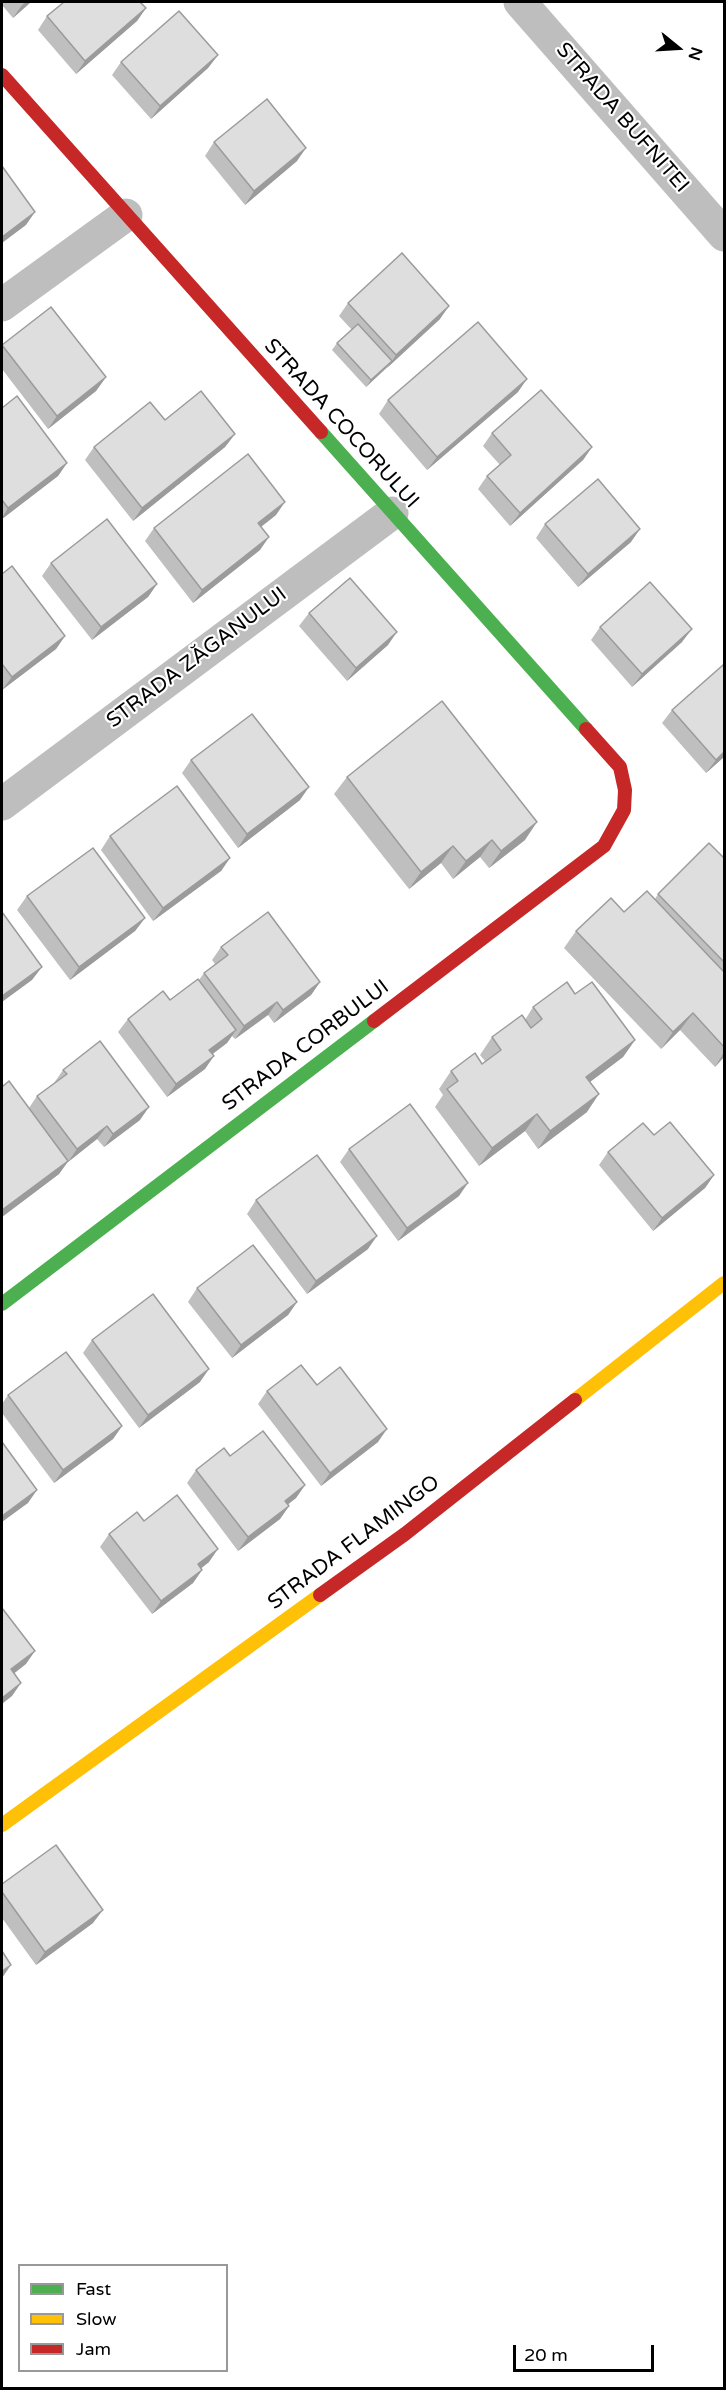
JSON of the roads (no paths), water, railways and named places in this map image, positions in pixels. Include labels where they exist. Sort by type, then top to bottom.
[{"type":"street","name":"STRADA BUFNITEI","points":[[520,2],[724,235]]},
{"type":"street","name":"STRADA COCORULUI","points":[[2,75],[620,767],[625,790],[624,810]]},
{"type":"street","points":[[2,305],[126,215]]},
{"type":"street","name":"STRADA ZĂGANULUI","points":[[2,804],[392,513]]},
{"type":"street","name":"STRADA CORBULUI","points":[[2,1305],[604,846],[624,810]]},
{"type":"street","name":"STRADA FLAMINGO","points":[[2,1825],[405,1533],[724,1283]]}]
